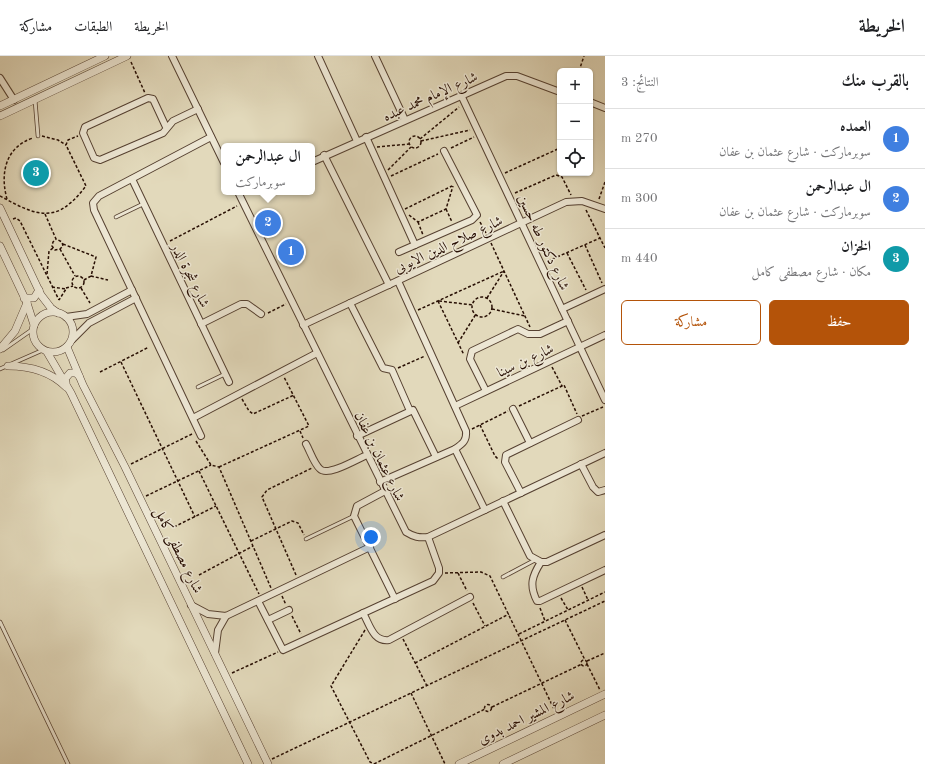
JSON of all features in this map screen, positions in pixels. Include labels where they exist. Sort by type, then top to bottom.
[{"type":"street","points":[[0,106],[105,56]]},
{"type":"street","points":[[0,116],[128,56]]},
{"type":"street","points":[[172,56],[221,156]]},
{"type":"street","points":[[318,56],[357,141]]},
{"type":"street","points":[[375,56],[405,120]]},
{"type":"street","name":"شارع الإمام محمد عبده","points":[[315,160],[506,76],[517,76],[557,91]]},
{"type":"street","points":[[0,78],[14,100]]},
{"type":"street","name":"شارع دكتور طه حسين","points":[[461,95],[520,224],[605,400]]},
{"type":"street","points":[[166,127],[153,99],[148,98],[85,127],[83,133],[94,158],[98,160],[163,133],[166,127],[173,121],[198,109]]},
{"type":"street","points":[[593,103],[605,108]]},
{"type":"street","points":[[201,436],[93,206],[96,198],[212,137]]},
{"type":"street","points":[[366,137],[415,245]]},
{"type":"street","points":[[399,252],[472,220],[477,215],[444,151]]},
{"type":"street","points":[[324,155],[389,285]]},
{"type":"street","name":"شارع شجرة الدر","points":[[132,179],[229,382]]},
{"type":"street","name":"شارع عثمان بن عفان","points":[[241,195],[243,203],[291,302],[406,532],[412,536],[420,538],[428,537]]},
{"type":"street","name":"شارع صلاح الدين الايوبى","points":[[303,325],[566,202],[574,200],[582,201],[605,208]]},
{"type":"street","points":[[0,208],[46,302],[58,313],[66,317],[72,325],[72,340]]},
{"type":"street","points":[[0,246],[26,301],[34,327],[34,339],[45,351],[60,352],[67,347],[89,323],[136,298]]},
{"type":"street","points":[[380,482],[455,449],[463,443],[466,437],[466,432],[455,406],[398,281]]},
{"type":"street","points":[[562,309],[605,289]]},
{"type":"street","points":[[0,350],[15,331],[26,301],[34,298],[39,290]]},
{"type":"street","points":[[66,317],[87,314],[132,290]]},
{"type":"street","points":[[350,303],[383,368],[392,370],[410,411]]},
{"type":"street","points":[[201,324],[241,304],[247,304],[261,314]]},
{"type":"street","points":[[34,327],[37,320],[46,313],[58,313]]},
{"type":"street","points":[[486,391],[470,359],[470,355],[475,349],[518,329],[534,335],[540,334],[568,321]]},
{"type":"street","name":"شارع بن سينا","points":[[455,406],[605,335]]},
{"type":"street","name":"شارع مصطفى كامل","points":[[67,347],[79,376],[125,467],[267,763]]},
{"type":"street","name":"شارع مصطفى كامل","points":[[45,351],[66,382],[248,764]]},
{"type":"street","points":[[193,418],[317,353]]},
{"type":"street","points":[[8,366],[29,368],[49,375],[71,393]]},
{"type":"street","points":[[66,382],[66,379],[70,373],[79,376]]},
{"type":"street","points":[[513,409],[530,443]]},
{"type":"street","points":[[357,436],[413,410],[416,412],[436,457]]},
{"type":"street","points":[[521,493],[505,462],[506,455],[578,420]]},
{"type":"street","points":[[306,444],[319,469],[323,471],[331,472],[367,455]]},
{"type":"street","points":[[455,449],[485,510]]},
{"type":"street","points":[[260,600],[283,650],[433,581],[439,573],[439,568],[428,537],[605,453]]},
{"type":"street","points":[[581,464],[594,489],[598,492],[605,490]]},
{"type":"street","points":[[385,491],[357,506],[354,516],[396,598]]},
{"type":"street","points":[[503,501],[527,550],[538,561],[547,562],[604,537]]},
{"type":"street","points":[[191,605],[208,614],[226,616],[370,548]]},
{"type":"street","points":[[538,561],[531,584],[537,600],[542,600],[605,570]]},
{"type":"street","points":[[363,613],[377,638],[382,641],[389,640],[470,597]]},
{"type":"street","points":[[268,620],[289,610]]},
{"type":"street","points":[[215,654],[216,638],[226,616]]},
{"type":"street","name":"شارع المشير احمد بدوى","points":[[459,764],[604,695]]},
{"type":"street","points":[[503,764],[605,715]]},
{"type":"lane","points":[[35,99],[38,136]]},
{"type":"lane","points":[[116,217],[143,204]]},
{"type":"lane","points":[[0,350],[34,327]]},
{"type":"lane","points":[[0,369],[45,351]]},
{"type":"lane","points":[[198,387],[225,374]]},
{"type":"lane","points":[[306,539],[354,516]]},
{"type":"lane","points":[[503,578],[538,561]]},
{"type":"lane","points":[[0,622],[68,764]]},
{"type":"path","points":[[128,56],[148,98]]},
{"type":"path","points":[[579,68],[584,56]]},
{"type":"path","points":[[464,102],[421,140],[418,148],[411,147],[409,144],[409,139],[414,136],[421,140],[478,132]]},
{"type":"path","points":[[384,177],[444,151],[478,132]]},
{"type":"path","points":[[66,145],[68,140],[83,133]]},
{"type":"path","points":[[0,196],[8,200],[33,212],[45,214],[62,209],[69,204],[86,186],[66,145],[48,136],[38,136],[25,140],[14,149],[6,160],[2,173],[3,187],[8,200]]},
{"type":"path","points":[[371,148],[409,144]]},
{"type":"path","points":[[384,177],[411,147]]},
{"type":"path","points":[[499,176],[557,149]]},
{"type":"path","points":[[508,196],[556,175],[562,178],[574,200]]},
{"type":"path","points":[[426,241],[418,222],[403,210],[460,182]]},
{"type":"path","points":[[597,206],[605,182]]},
{"type":"path","points":[[453,186],[446,209],[454,228]]},
{"type":"path","points":[[582,201],[605,248]]},
{"type":"path","points":[[163,245],[243,203]]},
{"type":"path","points":[[418,222],[446,209]]},
{"type":"path","points":[[45,214],[56,239],[60,240],[63,244],[96,257],[91,276]]},
{"type":"path","points":[[477,215],[534,335]]},
{"type":"path","points":[[7,222],[16,218],[20,221],[59,300],[66,289]]},
{"type":"path","points":[[540,265],[600,238]]},
{"type":"path","points":[[47,276],[49,252],[53,248],[53,242],[56,239]]},
{"type":"path","points":[[60,249],[63,244]]},
{"type":"path","points":[[585,245],[605,289]]},
{"type":"path","points":[[53,248],[60,249]]},
{"type":"path","points":[[60,249],[75,276]]},
{"type":"path","points":[[567,253],[589,296]]},
{"type":"path","points":[[487,298],[504,271]]},
{"type":"path","points":[[412,313],[504,271]]},
{"type":"path","points":[[75,276],[81,276],[84,280]]},
{"type":"path","points":[[74,286],[72,280],[75,276]]},
{"type":"path","points":[[81,287],[84,280],[91,276],[108,280]]},
{"type":"path","points":[[52,287],[66,289],[74,286],[81,287]]},
{"type":"path","points":[[81,287],[90,303]]},
{"type":"path","points":[[473,305],[478,298],[487,298],[491,302],[492,308],[486,316],[476,314]]},
{"type":"path","points":[[438,301],[473,305]]},
{"type":"path","points":[[438,301],[464,355],[470,359]]},
{"type":"path","points":[[261,314],[268,313],[291,302]]},
{"type":"path","points":[[458,344],[476,314],[473,305]]},
{"type":"path","points":[[492,308],[525,316]]},
{"type":"path","points":[[100,372],[149,347]]},
{"type":"path","points":[[392,370],[431,354]]},
{"type":"path","points":[[549,361],[562,386],[564,385],[579,417],[605,406]]},
{"type":"path","points":[[121,362],[195,517]]},
{"type":"path","points":[[140,499],[211,465],[219,467],[308,428],[309,423],[281,372]]},
{"type":"path","points":[[466,432],[562,386]]},
{"type":"path","points":[[239,394],[249,411],[253,414],[294,395]]},
{"type":"path","points":[[480,425],[495,456],[501,461],[505,462]]},
{"type":"path","points":[[125,467],[192,434],[211,465]]},
{"type":"path","points":[[299,581],[262,497],[263,494],[317,465]]},
{"type":"path","points":[[219,467],[273,594]]},
{"type":"path","points":[[199,471],[260,600]]},
{"type":"path","points":[[174,527],[216,506]]},
{"type":"path","points":[[251,541],[296,521],[306,539]]},
{"type":"path","points":[[199,575],[253,546]]},
{"type":"path","points":[[439,573],[485,573],[490,576],[558,717]]},
{"type":"path","points":[[580,582],[588,600]]},
{"type":"path","points":[[559,592],[568,610]]},
{"type":"path","points":[[518,634],[605,592]]},
{"type":"path","points":[[537,600],[545,621]]},
{"type":"path","points":[[267,763],[605,601]]},
{"type":"path","points":[[415,663],[509,614]]},
{"type":"path","points":[[565,620],[604,695]]},
{"type":"path","points":[[369,623],[331,686],[369,763],[374,764],[431,736],[485,709],[487,705],[492,707]]},
{"type":"path","points":[[401,634],[427,686]]},
{"type":"path","points":[[226,676],[283,650]]},
{"type":"path","points":[[485,709],[490,711],[492,707],[605,653]]},
{"type":"path","points":[[582,664],[582,660],[586,662]]},
{"type":"path","points":[[411,693],[445,764]]},
{"type":"building","points":[[36,163],[44,166],[47,174],[44,182],[36,185],[28,182],[25,174],[28,166]]},
{"type":"place","name":"الخزان","points":[[36,173]]},
{"type":"place","name":"ال عبدالرحمن","points":[[268,223]]},
{"type":"place","name":"العمده","points":[[291,252]]}]
